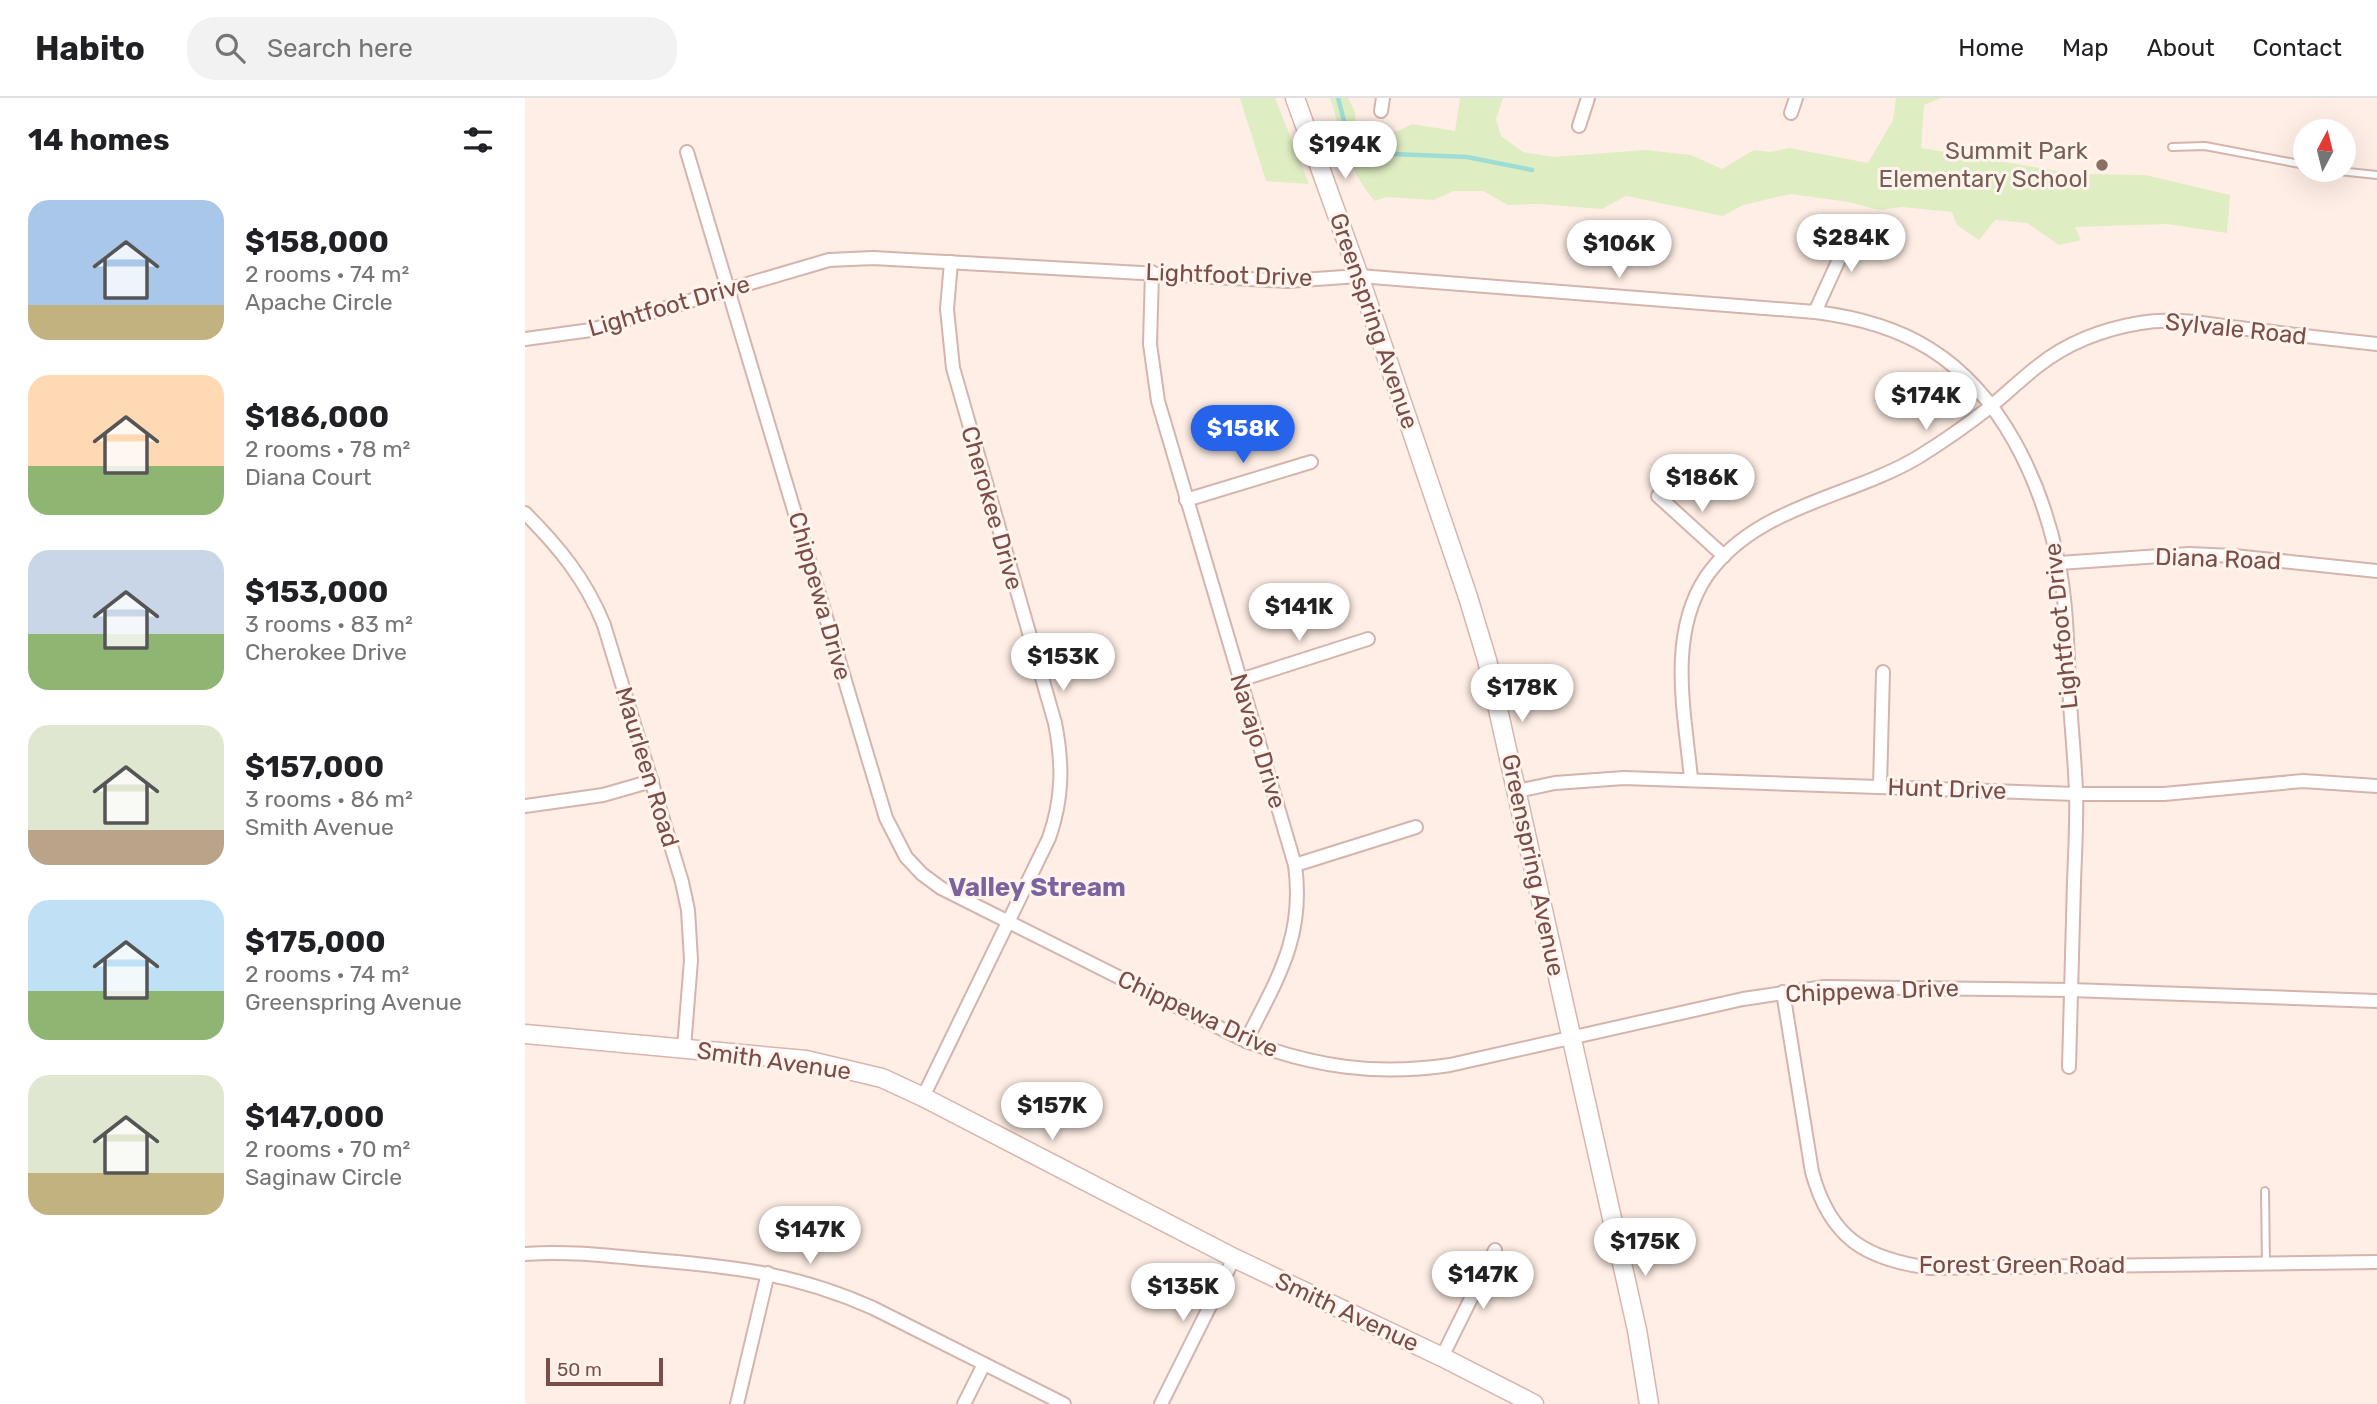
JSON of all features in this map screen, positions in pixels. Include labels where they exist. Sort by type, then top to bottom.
[{"type":"main road","name":"Greenspring Avenue","points":[[1295,98],[1359,276],[1476,621],[1496,694],[1637,1329],[1649,1404]]},
{"type":"main road","name":"Smith Avenue","points":[[525,1034],[806,1060],[882,1078],[1234,1258],[1534,1404]]},
{"type":"street","points":[[1579,126],[1588,98]]},
{"type":"street","points":[[1791,113],[1796,98]]},
{"type":"street","name":"Chippewa Drive","points":[[688,152],[886,818],[906,857],[922,874],[941,888],[1009,923],[1246,1041],[1311,1062],[1383,1071],[1450,1065],[1743,999],[1824,987],[2071,990],[2377,1001]]},
{"type":"street","points":[[1815,312],[1856,222]]},
{"type":"street","name":"Lightfoot Drive","points":[[525,338],[591,330],[829,260],[852,258],[1287,281],[1359,276],[1815,312],[1873,323],[1903,335],[1930,349],[1953,366],[1991,406],[2009,433],[2036,487],[2059,563],[2076,794],[2069,1067]]},
{"type":"street","name":"Cherokee Drive","points":[[923,1097],[1049,838],[1059,804],[1062,771],[1055,723],[953,369],[947,309],[951,262]]},
{"type":"street","name":"Navajo Drive","points":[[1152,272],[1149,317],[1152,373],[1158,401],[1295,865],[1299,891],[1293,936],[1285,963],[1246,1041]]},
{"type":"street","name":"Sylvale Road","points":[[1691,779],[1682,685],[1683,637],[1696,597],[1707,577],[1724,556],[1744,538],[1795,510],[1888,473],[1919,457],[1991,406],[2061,351],[2113,328],[2143,322],[2183,321],[2377,344]]},
{"type":"street","points":[[1186,500],[1311,462]]},
{"type":"street","points":[[1658,496],[1724,556]]},
{"type":"street","name":"Maurleen Road","points":[[525,513],[571,562],[595,601],[652,781],[688,910],[691,960],[684,1048]]},
{"type":"street","name":"Diana Road","points":[[2059,563],[2189,554],[2377,571]]},
{"type":"street","points":[[1240,680],[1368,639]]},
{"type":"street","points":[[1880,786],[1883,673]]},
{"type":"street","name":"Hunt Drive","points":[[1517,791],[1555,783],[1625,778],[2076,794],[2164,794],[2303,781],[2377,786]]},
{"type":"street","points":[[525,806],[603,795],[652,781]]},
{"type":"street","points":[[1295,865],[1416,827]]},
{"type":"street","name":"Forest Green Road","points":[[1783,992],[1812,1172],[1818,1192],[1827,1213],[1856,1245],[1880,1257],[1902,1264],[1930,1268],[2377,1262]]},
{"type":"street","points":[[1442,1357],[1495,1250]]},
{"type":"street","points":[[525,1254],[583,1253],[730,1266],[803,1281],[842,1294],[1064,1404]]},
{"type":"street","points":[[1161,1404],[1234,1258]]},
{"type":"street","points":[[737,1404],[768,1273]]},
{"type":"street","points":[[964,1404],[984,1364]]},
{"type":"lane","points":[[2172,147],[2205,146],[2293,163]]},
{"type":"lane","points":[[2356,173],[2377,175]]},
{"type":"lane","points":[[2265,1191],[2266,1264]]},
{"type":"green space","points":[[1240,98],[1275,98],[1309,184],[1266,181]]},
{"type":"green space","points":[[1330,98],[1348,98],[1355,112],[1356,130],[1396,132],[1412,124],[1455,131],[1460,98],[1503,98],[1496,119],[1501,136],[1523,152],[1553,157],[1645,150],[1691,155],[1722,169],[1754,150],[1771,152],[1789,148],[1868,163],[1893,120],[1896,98],[1941,98],[1924,105],[1921,148],[2075,174],[2145,175],[2230,195],[2227,233],[2167,224],[2075,227],[2081,240],[2059,245],[2027,223],[1995,220],[1979,240],[1957,225],[1952,212],[1902,207],[1879,210],[1849,202],[1790,194],[1743,205],[1723,216],[1626,196],[1602,209],[1540,204],[1508,205],[1483,191],[1453,191],[1434,200],[1386,197],[1375,201],[1352,165]]},
{"type":"waterway","points":[[1338,98],[1348,136],[1368,153],[1467,157],[1532,170]]},
{"type":"place","name":"Summit Park Elementary School","points":[[2102,165]]},
{"type":"district","name":"Valley Stream","points":[[1037,887]]}]
